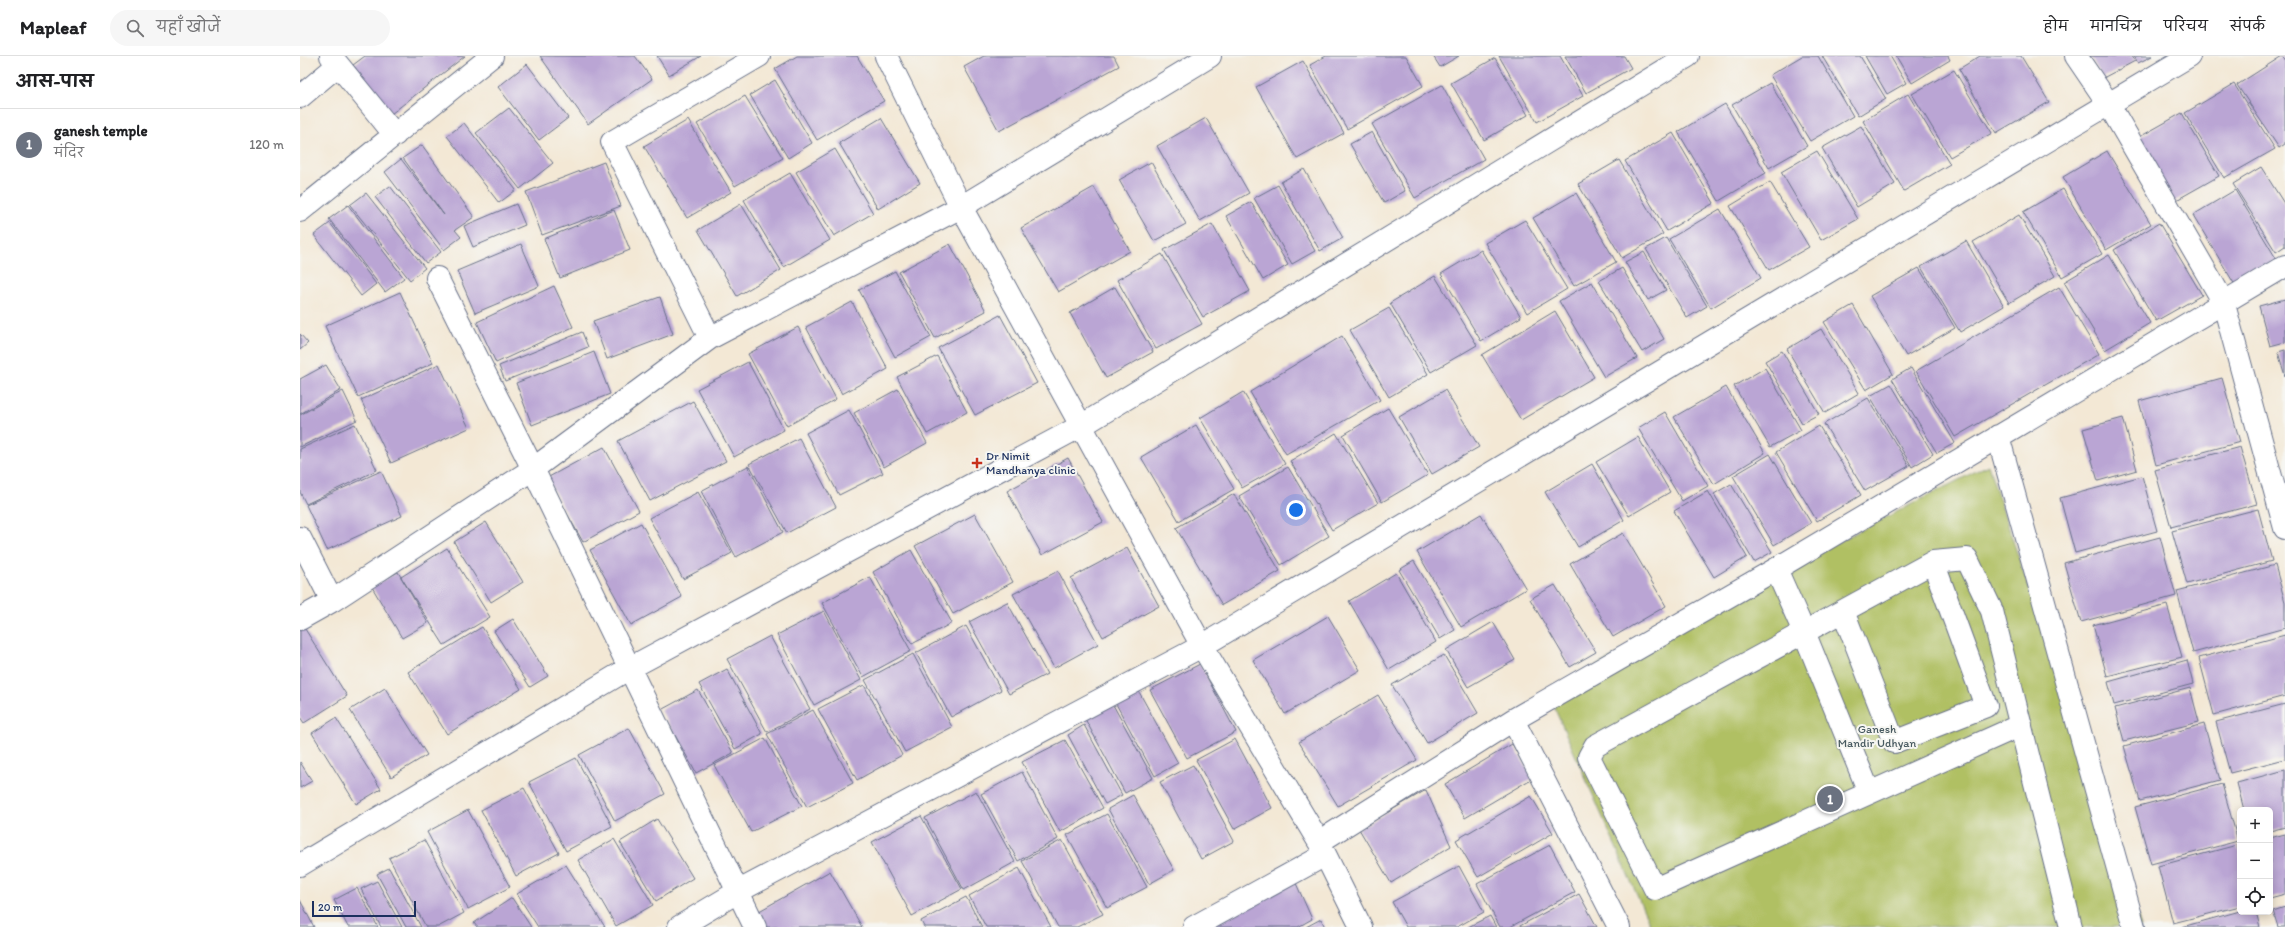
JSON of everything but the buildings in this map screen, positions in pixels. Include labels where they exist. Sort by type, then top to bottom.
[{"type":"street","points":[[300,211],[492,56]]},
{"type":"street","points":[[710,338],[612,142],[759,56]]},
{"type":"street","points":[[886,56],[961,207],[1202,646],[1322,848],[1361,927]]},
{"type":"street","points":[[300,619],[332,601],[533,469],[710,338],[961,207],[1210,56]]},
{"type":"street","points":[[300,865],[628,669],[1081,426],[1688,56]]},
{"type":"street","points":[[2076,56],[2108,103],[2223,301],[2285,528]]},
{"type":"street","points":[[679,927],[739,891],[1202,646],[2108,103],[2189,56]]},
{"type":"street","points":[[300,97],[334,61],[395,135]]},
{"type":"street","points":[[1194,927],[1322,848],[1513,720],[1776,569],[2223,301],[2285,266]]},
{"type":"street","points":[[437,278],[533,469],[628,669],[739,891],[755,927]]},
{"type":"street","points":[[1998,436],[2134,927]]},
{"type":"street","points":[[300,538],[332,601]]},
{"type":"street","points":[[2021,725],[1655,889],[1589,757],[1595,746],[1933,562],[1967,559],[1992,611],[2021,725],[2071,927]]},
{"type":"street","points":[[1843,611],[1894,742],[1986,706],[1933,562]]},
{"type":"street","points":[[1776,569],[1804,632],[1869,792]]},
{"type":"street","points":[[1513,720],[1619,927]]},
{"type":"green space","name":"Ganesh Mandir Udhyan","points":[[1988,465],[2141,927],[1651,927],[1547,691]]},
{"type":"place","name":"Dr Nimit Mandhanya clinic","points":[[977,463]]},
{"type":"place","name":"ganesh temple","points":[[1830,799]]}]
